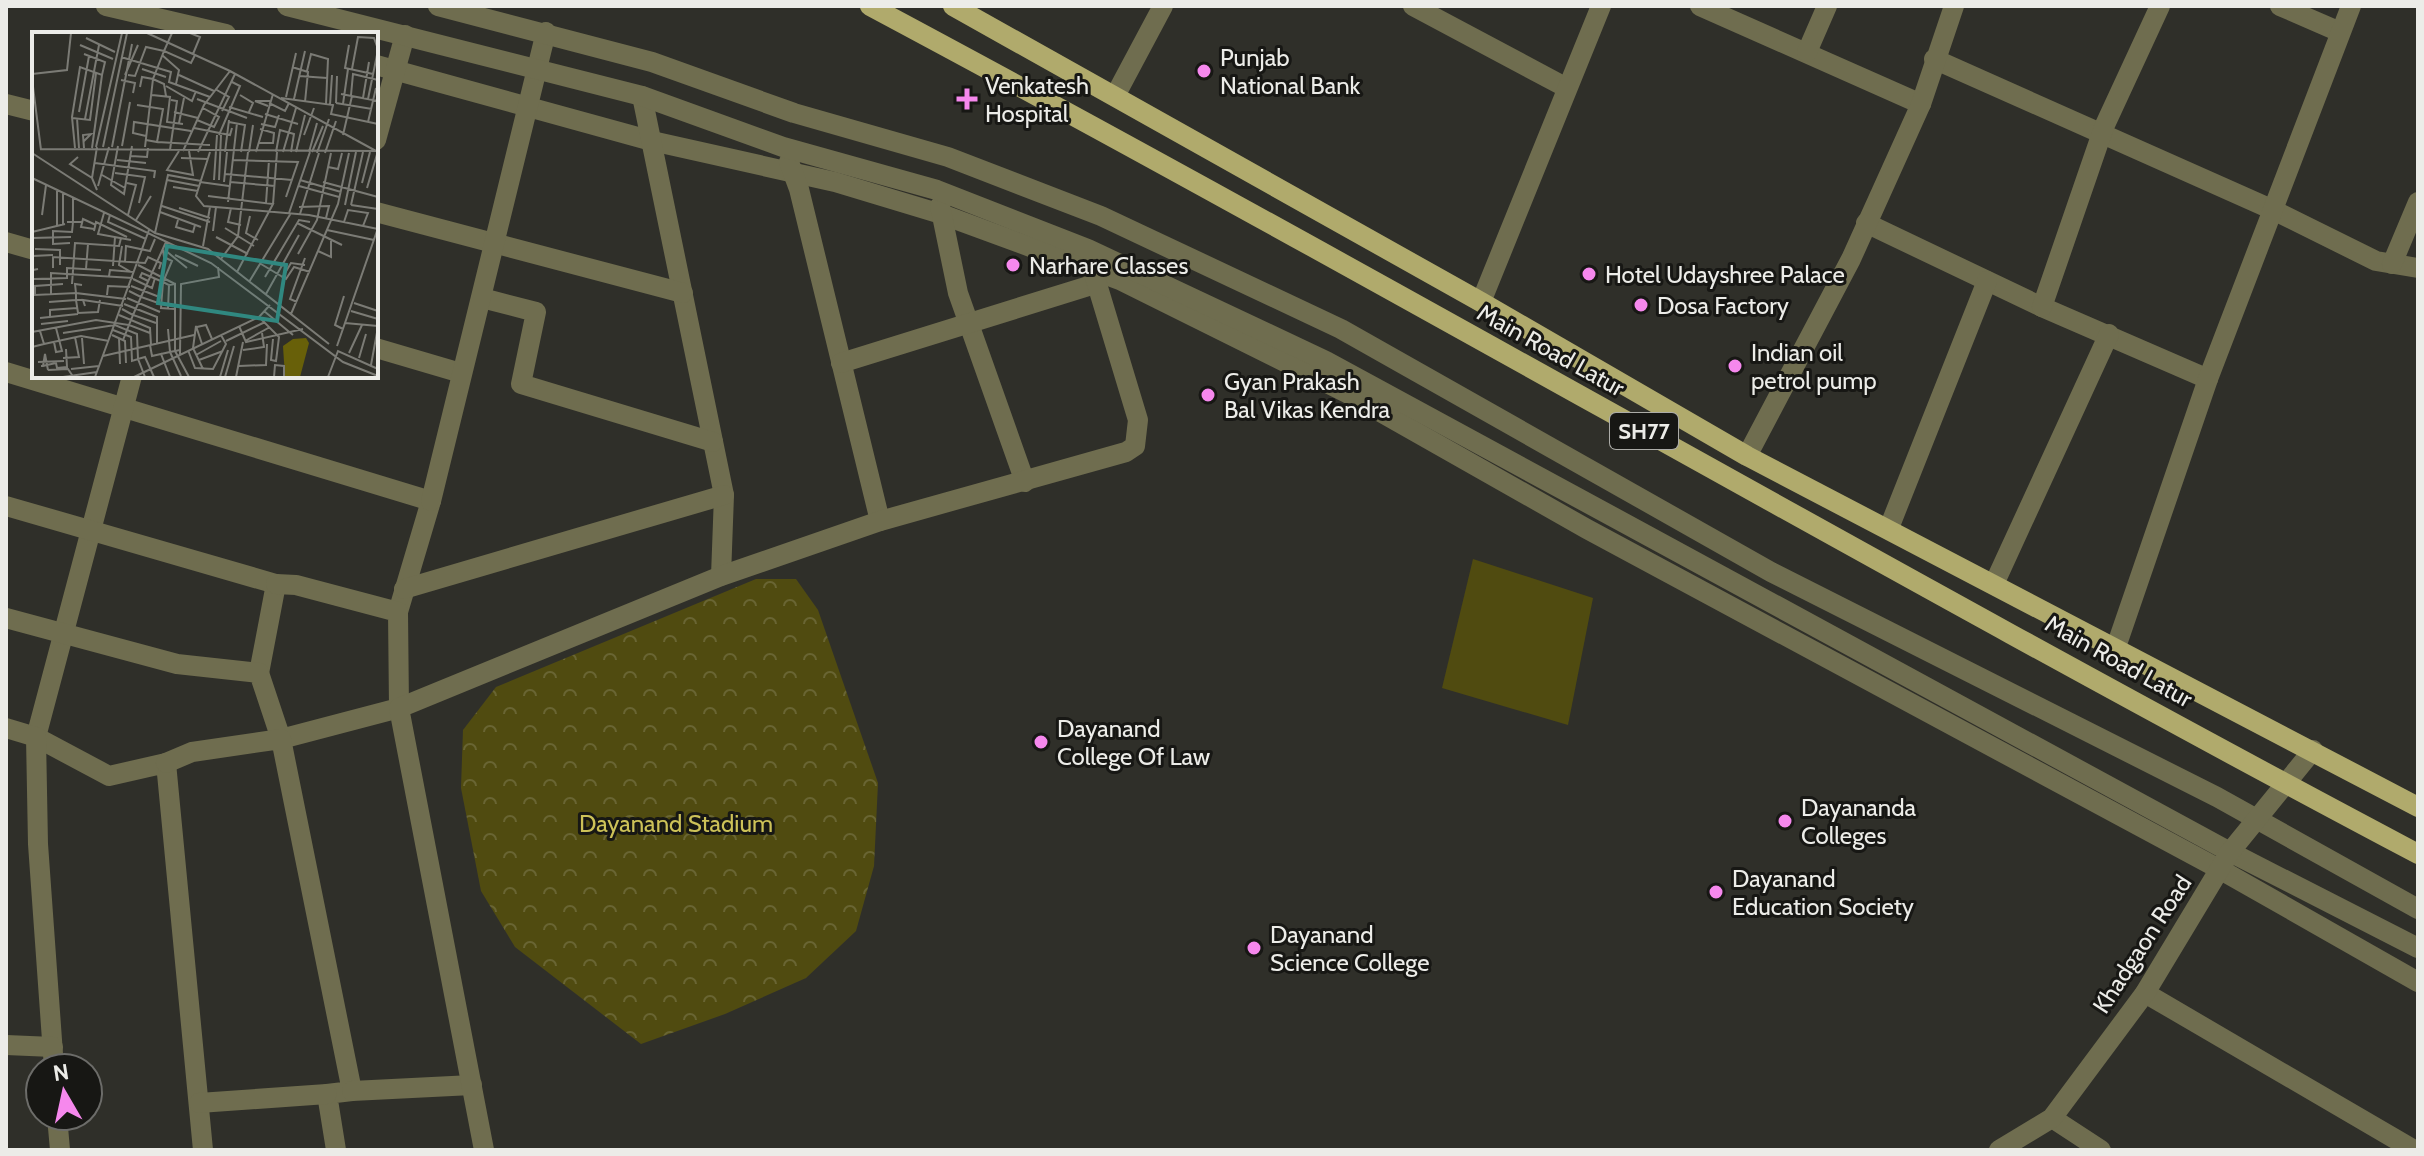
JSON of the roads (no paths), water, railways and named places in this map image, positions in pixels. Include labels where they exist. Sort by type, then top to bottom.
[{"type":"main road","name":"Main Road Latur","points":[[870,6],[1122,140],[2285,784],[2418,854]]},
{"type":"main road","name":"Main Road Latur","points":[[953,6],[1481,302],[1747,456],[1995,582],[2418,807]]},
{"type":"street","points":[[106,6],[217,32]]},
{"type":"street","points":[[287,6],[537,66],[642,96],[783,147],[937,190],[1347,393],[1587,529],[2226,861],[2418,948]]},
{"type":"street","points":[[438,6],[652,62],[794,113],[948,157],[1101,216],[1341,329],[1771,572],[2257,819],[2418,909]]},
{"type":"street","points":[[1115,96],[1163,6]]},
{"type":"street","points":[[1414,6],[1567,88]]},
{"type":"street","points":[[1481,302],[1601,6]]},
{"type":"street","points":[[1700,6],[1921,104]]},
{"type":"street","points":[[1807,52],[1827,6]]},
{"type":"street","points":[[1747,456],[1866,223],[1921,104],[1954,6]]},
{"type":"street","points":[[2042,307],[2102,134],[2160,6]]},
{"type":"street","points":[[2280,6],[2340,32]]},
{"type":"street","points":[[2116,647],[2208,379],[2351,6]]},
{"type":"street","points":[[484,1150],[399,708],[398,612],[431,501],[546,32]]},
{"type":"street","points":[[378,124],[385,67],[405,35]]},
{"type":"street","points":[[1934,59],[2271,209],[2376,261],[2418,268]]},
{"type":"street","points":[[385,67],[652,141],[792,170],[941,214],[1091,267],[1368,384],[2226,861],[2418,982]]},
{"type":"street","points":[[642,96],[724,495],[721,576]]},
{"type":"street","points":[[6,104],[32,110]]},
{"type":"street","points":[[783,147],[792,170],[880,521]]},
{"type":"street","points":[[937,190],[958,293],[1025,482]]},
{"type":"street","points":[[2392,264],[2418,202]]},
{"type":"street","points":[[378,212],[683,293]]},
{"type":"street","points":[[1866,223],[2042,307],[2208,379]]},
{"type":"street","points":[[6,242],[32,249]]},
{"type":"street","points":[[841,363],[969,322],[1091,267]]},
{"type":"street","points":[[6,728],[36,737],[109,776],[166,763],[192,752],[281,739],[399,708],[721,576],[880,521],[1126,452],[1135,446],[1138,420],[1091,267]]},
{"type":"street","points":[[1889,528],[1987,281]]},
{"type":"street","points":[[482,298],[536,312],[521,384],[713,442]]},
{"type":"street","points":[[1995,582],[2109,334]]},
{"type":"street","points":[[378,349],[461,373]]},
{"type":"street","points":[[1368,384],[1386,354]]},
{"type":"street","points":[[6,372],[124,405],[431,501]]},
{"type":"street","points":[[54,1052],[38,844],[36,737],[131,378]]},
{"type":"street","points":[[404,589],[724,495]]},
{"type":"street","points":[[6,506],[276,584],[296,585],[398,612]]},
{"type":"street","points":[[276,584],[259,673],[281,739],[352,1091]]},
{"type":"street","points":[[6,618],[177,664],[259,673]]},
{"type":"street","name":"Khadgaon Road","points":[[1999,1150],[2052,1118],[2145,993],[2226,861],[2313,750]]},
{"type":"street","points":[[166,763],[203,1150]]},
{"type":"street","points":[[2145,993],[2414,1150]]},
{"type":"street","points":[[6,1045],[32,1052]]},
{"type":"street","points":[[199,1103],[472,1085]]},
{"type":"street","points":[[327,1094],[336,1150]]},
{"type":"street","points":[[2052,1118],[2101,1150]]},
{"type":"place","name":"Punjab National Bank","points":[[1204,71]]},
{"type":"place","name":"Venkatesh Hospital","points":[[967,99]]},
{"type":"place","name":"Narhare Classes","points":[[1013,265]]},
{"type":"place","name":"Hotel Udayshree Palace","points":[[1589,274]]},
{"type":"place","name":"Dosa Factory","points":[[1641,305]]},
{"type":"place","name":"Indian oil petrol pump","points":[[1735,366]]},
{"type":"place","name":"Gyan Prakash Bal Vikas Kendra","points":[[1208,395]]},
{"type":"place","name":"Dayanand College Of Law","points":[[1041,742]]},
{"type":"place","name":"Dayananda Colleges","points":[[1785,821]]},
{"type":"place","name":"Dayanand Education Society","points":[[1716,892]]},
{"type":"place","name":"Dayanand Science College","points":[[1254,948]]},
{"type":"park label","name":"Dayanand Stadium","points":[[676,823]]}]
